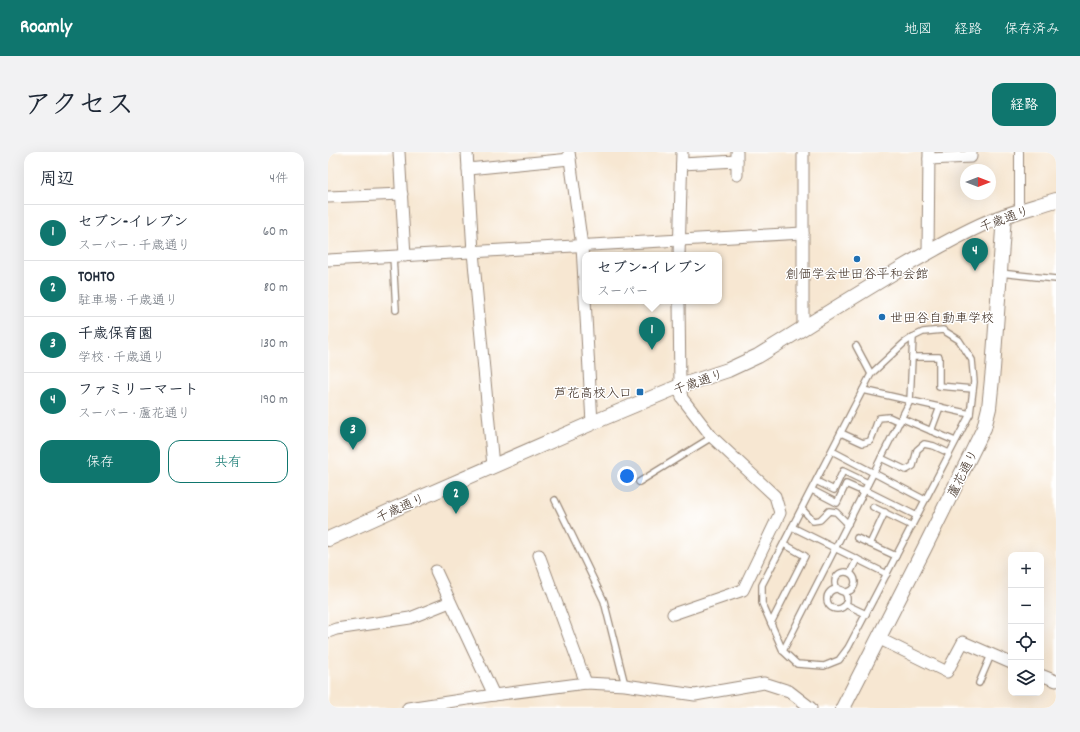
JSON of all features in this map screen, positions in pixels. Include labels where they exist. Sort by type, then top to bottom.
[{"type":"street","points":[[399,152],[405,256]]},
{"type":"street","points":[[467,152],[473,252],[493,466]]},
{"type":"street","points":[[678,252],[682,152]]},
{"type":"street","points":[[803,152],[803,328]]},
{"type":"street","points":[[928,253],[929,156],[971,157],[971,152]]},
{"type":"street","points":[[1019,211],[1020,152]]},
{"type":"street","points":[[468,169],[569,156],[582,252]]},
{"type":"street","points":[[682,164],[738,156],[738,175]]},
{"type":"street","points":[[328,197],[402,194]]},
{"type":"street","name":"千歳通り","points":[[328,539],[592,423],[680,386],[745,363],[857,294],[982,224],[1056,200]]},
{"type":"street","name":"蘆花通り","points":[[843,708],[924,550],[984,428],[990,400],[1004,216]]},
{"type":"street","points":[[328,260],[803,234]]},
{"type":"street","points":[[585,304],[592,423]]},
{"type":"street","points":[[673,614],[743,590],[780,514],[775,496],[712,437],[682,398],[680,386],[679,304]]},
{"type":"street","points":[[539,555],[586,683]]},
{"type":"street","points":[[436,571],[494,695]]},
{"type":"street","points":[[328,632],[336,629],[410,618],[450,602]]},
{"type":"street","points":[[878,638],[947,672],[963,642],[1008,662]]},
{"type":"street","points":[[1044,676],[1056,681]]},
{"type":"street","points":[[408,708],[586,683],[625,685],[695,695],[764,683],[789,691],[811,708]]},
{"type":"lane","points":[[393,256],[396,310]]},
{"type":"lane","points":[[1000,273],[1056,279]]},
{"type":"lane","points":[[943,330],[959,340],[972,360],[974,382],[970,414],[848,648],[839,660],[824,666],[798,664],[783,651],[762,603],[762,586],[871,374],[904,343],[913,337],[923,332],[943,330]]},
{"type":"lane","points":[[783,651],[910,401],[913,337]]},
{"type":"lane","points":[[856,346],[871,374]]},
{"type":"lane","points":[[912,356],[939,358],[939,386],[973,388]]},
{"type":"lane","points":[[863,390],[970,414]]},
{"type":"lane","points":[[931,431],[940,407]]},
{"type":"lane","points":[[841,433],[863,443],[870,442],[874,434],[875,425],[879,418],[889,417],[955,441]]},
{"type":"lane","points":[[639,482],[712,437]]},
{"type":"lane","points":[[881,458],[906,470],[913,466],[917,450],[924,444],[934,446],[949,453]]},
{"type":"lane","points":[[832,450],[925,500]]},
{"type":"lane","points":[[816,481],[834,490],[843,471],[868,483]]},
{"type":"lane","points":[[812,490],[837,503],[846,484],[917,516]]},
{"type":"lane","points":[[555,500],[604,601],[625,685]]},
{"type":"lane","points":[[873,507],[912,526]]},
{"type":"lane","points":[[802,509],[812,521],[820,520],[829,511],[836,512],[848,524]]},
{"type":"lane","points":[[870,544],[884,512]]},
{"type":"lane","points":[[792,527],[887,574]]},
{"type":"lane","points":[[857,538],[896,556]]},
{"type":"lane","points":[[771,623],[805,556],[784,544]]},
{"type":"lane","points":[[850,573],[857,559]]},
{"type":"lane","points":[[841,591],[837,588],[836,578],[840,573],[850,573],[854,578],[854,587],[846,592],[841,591],[838,589],[831,591],[827,596],[827,602],[831,608],[840,609],[845,604],[846,598],[844,592],[841,591]]},
{"type":"lane","points":[[845,604],[866,614]]},
{"type":"lane","points":[[978,683],[991,655]]},
{"type":"place","name":"創価学会世田谷平和会館","points":[[857,259]]},
{"type":"place","name":"ファミリーマート","points":[[975,271]]},
{"type":"place","name":"世田谷自動車学校","points":[[882,317]]},
{"type":"place","name":"セブン-イレブン","points":[[652,350]]},
{"type":"place","name":"芦花高校入口","points":[[640,392]]},
{"type":"place","name":"千歳保育園","points":[[353,450]]},
{"type":"place","name":"TOHTO","points":[[456,514]]}]
